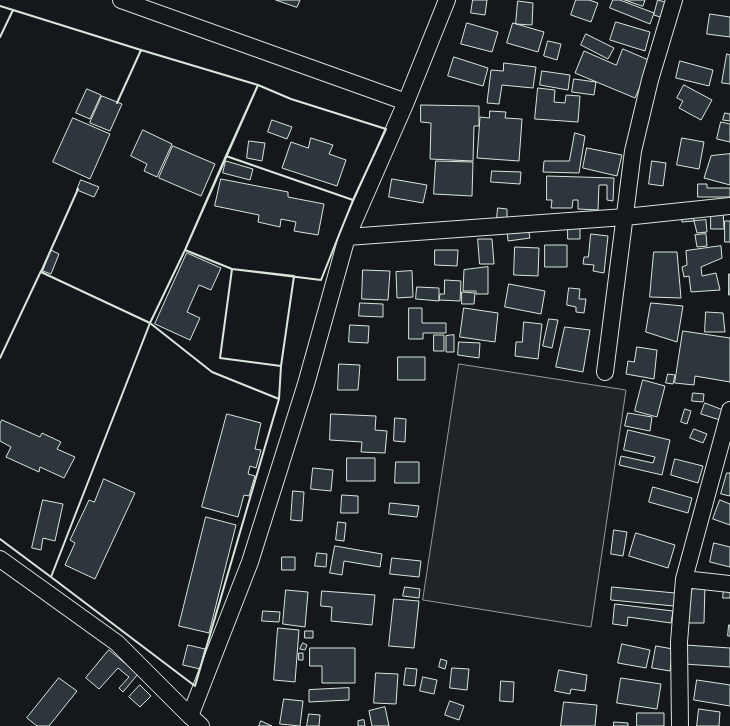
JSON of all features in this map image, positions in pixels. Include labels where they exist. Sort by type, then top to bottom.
[{"type":"street","points":[[121,0],[406,102]]},
{"type":"street","points":[[0,559],[117,643],[196,721],[250,562],[306,384],[347,237],[406,102],[447,0]]},
{"type":"street","points":[[605,372],[633,150],[650,80],[674,0]]},
{"type":"street","points":[[347,237],[625,217],[730,206]]},
{"type":"street","points":[[680,726],[679,642],[684,579],[730,410]]},
{"type":"street","points":[[684,579],[730,584]]},
{"type":"shaded area","points":[[459,364],[626,390],[591,627],[423,600]]},
{"type":"building","points":[[276,0],[300,0],[297,7]]},
{"type":"building","points":[[473,0],[487,0],[485,15],[471,13]]},
{"type":"building","points":[[576,0],[589,0],[598,3],[591,22],[571,15]]},
{"type":"building","points":[[613,0],[620,0],[654,13],[650,24],[610,8]]},
{"type":"building","points":[[625,0],[645,0],[643,6]]},
{"type":"building","points":[[658,0],[671,4],[666,19],[654,15]]},
{"type":"building","points":[[518,1],[533,3],[532,25],[516,24]]},
{"type":"building","points":[[710,14],[730,17],[730,37],[707,34]]},
{"type":"building","points":[[616,22],[650,32],[645,51],[610,40]]},
{"type":"building","points":[[467,23],[498,32],[492,52],[461,44]]},
{"type":"building","points":[[513,23],[544,32],[538,52],[507,43]]},
{"type":"building","points":[[586,34],[614,48],[608,59],[581,45]]},
{"type":"building","points":[[548,41],[561,44],[557,60],[544,56]]},
{"type":"building","points":[[623,49],[651,61],[635,98],[575,73],[584,51],[616,65]]},
{"type":"building","points":[[727,54],[730,55],[730,84],[722,83]]},
{"type":"building","points":[[454,57],[488,68],[483,86],[448,76]]},
{"type":"building","points":[[680,61],[713,70],[709,86],[676,78]]},
{"type":"building","points":[[504,63],[536,67],[533,88],[502,85],[499,104],[487,103],[491,70],[503,71]]},
{"type":"building","points":[[542,71],[570,75],[568,90],[540,85]]},
{"type":"building","points":[[574,79],[596,82],[594,95],[572,92]]},
{"type":"building","points":[[684,85],[712,100],[701,120],[679,108],[683,101],[677,98]]},
{"type":"building","points":[[538,88],[555,90],[554,102],[565,103],[566,95],[580,96],[578,122],[535,119]]},
{"type":"building","points":[[87,89],[101,95],[90,119],[76,113]]},
{"type":"building","points":[[102,96],[122,104],[110,131],[90,123]]},
{"type":"building","points":[[421,105],[479,106],[479,126],[474,126],[473,161],[430,159],[431,123],[421,122]]},
{"type":"building","points":[[490,111],[506,112],[505,118],[522,119],[519,161],[477,158],[480,117],[489,118]]},
{"type":"building","points":[[725,113],[730,114],[730,121],[723,120]]},
{"type":"building","points":[[73,118],[110,134],[90,179],[53,162]]},
{"type":"building","points":[[272,120],[292,127],[287,139],[268,132]]},
{"type":"building","points":[[721,122],[730,124],[730,142],[717,139]]},
{"type":"building","points":[[143,130],[172,144],[157,177],[144,171],[147,164],[131,156]]},
{"type":"building","points":[[575,133],[585,136],[579,173],[543,172],[544,161],[569,161]]},
{"type":"building","points":[[311,138],[333,145],[329,154],[346,160],[337,186],[282,168],[291,142],[308,148]]},
{"type":"building","points":[[682,138],[704,142],[699,169],[677,165]]},
{"type":"building","points":[[249,141],[265,143],[262,161],[247,158]]},
{"type":"building","points":[[173,146],[215,164],[201,196],[159,178]]},
{"type":"building","points":[[587,148],[622,155],[617,176],[583,168]]},
{"type":"building","points":[[730,154],[730,185],[704,178],[711,156]]},
{"type":"building","points":[[226,161],[253,169],[250,180],[223,173]]},
{"type":"building","points":[[436,161],[473,162],[472,196],[434,194]]},
{"type":"building","points":[[652,161],[666,163],[663,186],[649,184]]},
{"type":"building","points":[[492,171],[521,172],[520,184],[491,182]]},
{"type":"building","points":[[547,176],[614,178],[613,201],[607,200],[607,185],[599,185],[598,210],[578,209],[578,200],[573,200],[572,208],[551,208],[552,200],[547,200]]},
{"type":"building","points":[[221,179],[288,192],[288,197],[324,204],[318,235],[294,231],[296,222],[281,219],[280,227],[258,222],[259,215],[215,206]]},
{"type":"building","points":[[392,179],[427,185],[423,203],[389,197]]},
{"type":"building","points":[[81,180],[99,187],[94,197],[77,190]]},
{"type":"building","points":[[698,184],[707,184],[707,188],[730,188],[730,197],[698,197]]},
{"type":"building","points":[[498,208],[507,209],[507,218],[497,218]]},
{"type":"building","points":[[711,209],[723,209],[724,229],[711,229]]},
{"type":"building","points":[[693,210],[694,221],[682,222],[681,211]]},
{"type":"building","points":[[706,220],[707,232],[697,233],[694,221]]},
{"type":"building","points":[[725,221],[730,221],[730,242],[725,242]]},
{"type":"building","points":[[568,225],[580,225],[580,239],[568,239]]},
{"type":"building","points":[[528,227],[530,238],[508,241],[507,230]]},
{"type":"building","points":[[591,234],[608,236],[604,273],[593,271],[594,265],[583,264],[584,257],[588,257]]},
{"type":"building","points":[[706,234],[707,246],[697,247],[695,235]]},
{"type":"building","points":[[478,239],[492,239],[494,264],[480,264]]},
{"type":"building","points":[[545,245],[567,245],[567,267],[545,267]]},
{"type":"building","points":[[721,246],[722,258],[701,267],[702,276],[716,273],[720,290],[691,292],[689,276],[684,277],[682,267],[687,265],[686,251]]},
{"type":"building","points":[[515,247],[539,248],[538,276],[514,275]]},
{"type":"building","points":[[51,250],[59,254],[51,274],[43,271]]},
{"type":"building","points":[[435,250],[458,250],[457,266],[435,265]]},
{"type":"building","points":[[654,252],[677,252],[681,298],[650,297]]},
{"type":"building","points":[[187,253],[221,268],[211,290],[199,285],[187,312],[200,318],[190,340],[155,324]]},
{"type":"building","points":[[488,267],[488,294],[476,294],[476,291],[463,291],[464,270]]},
{"type":"building","points":[[363,270],[390,271],[388,300],[362,299]]},
{"type":"building","points":[[412,271],[413,297],[397,298],[396,272]]},
{"type":"building","points":[[730,274],[730,295],[729,295]]},
{"type":"building","points":[[445,280],[461,281],[460,301],[439,300],[440,294],[444,294]]},
{"type":"building","points":[[509,284],[545,291],[541,314],[505,307]]},
{"type":"building","points":[[417,287],[439,288],[439,301],[416,299]]},
{"type":"building","points":[[569,288],[580,289],[579,299],[586,299],[584,313],[576,312],[576,307],[567,305]]},
{"type":"building","points":[[462,292],[475,293],[474,304],[462,304]]},
{"type":"building","points":[[360,303],[383,304],[383,317],[359,316]]},
{"type":"building","points":[[651,303],[683,306],[677,342],[646,332]]},
{"type":"building","points":[[409,308],[422,308],[422,323],[446,323],[446,333],[423,333],[423,339],[409,339]]},
{"type":"building","points":[[464,308],[498,313],[495,342],[460,337]]},
{"type":"building","points":[[706,312],[723,313],[725,332],[705,332]]},
{"type":"building","points":[[549,319],[558,320],[552,348],[543,346]]},
{"type":"building","points":[[524,322],[542,324],[538,359],[515,356],[516,342],[522,342]]},
{"type":"building","points":[[350,325],[369,326],[368,343],[349,342]]},
{"type":"building","points":[[565,327],[590,330],[583,372],[556,367]]},
{"type":"building","points":[[683,331],[730,338],[730,382],[695,376],[694,385],[675,383]]},
{"type":"building","points":[[434,335],[444,335],[444,351],[434,351]]},
{"type":"building","points":[[454,335],[454,352],[446,352],[446,336]]},
{"type":"building","points":[[459,342],[480,343],[479,358],[458,355]]},
{"type":"building","points":[[637,347],[657,350],[654,379],[626,374],[628,361],[634,362]]},
{"type":"building","points":[[398,357],[425,357],[425,380],[398,380]]},
{"type":"building","points":[[339,364],[360,365],[358,390],[338,390]]},
{"type":"building","points":[[668,374],[675,375],[673,384],[666,383]]},
{"type":"building","points":[[643,380],[665,386],[657,417],[635,411]]},
{"type":"building","points":[[693,393],[704,394],[703,402],[692,401]]},
{"type":"building","points":[[705,403],[723,410],[720,420],[701,414]]},
{"type":"building","points":[[685,409],[691,411],[687,424],[681,422]]},
{"type":"building","points":[[628,413],[652,417],[650,431],[625,426]]},
{"type":"building","points":[[227,414],[261,423],[255,449],[261,450],[256,468],[250,466],[248,474],[255,476],[249,496],[244,495],[238,517],[202,507]]},
{"type":"building","points":[[331,414],[376,416],[375,430],[387,431],[385,453],[361,452],[362,442],[330,440]]},
{"type":"building","points":[[395,418],[406,419],[405,442],[394,441]]},
{"type":"building","points":[[2,420],[40,437],[42,433],[61,442],[57,449],[75,457],[64,478],[40,467],[39,472],[6,457],[11,447],[0,441],[0,424]]},
{"type":"building","points":[[694,429],[707,434],[703,443],[690,438]]},
{"type":"building","points":[[628,430],[670,440],[662,475],[619,465],[621,456],[653,463],[655,457],[624,450]]},
{"type":"building","points":[[347,458],[375,458],[375,481],[347,481]]},
{"type":"building","points":[[675,459],[703,466],[698,483],[671,475]]},
{"type":"building","points":[[396,462],[419,462],[419,483],[395,483]]},
{"type":"building","points":[[313,468],[333,470],[331,491],[311,489]]},
{"type":"building","points":[[727,473],[730,473],[730,496],[721,494]]},
{"type":"building","points":[[104,479],[135,493],[95,579],[65,565],[75,543],[70,540],[89,500],[94,502]]},
{"type":"building","points":[[653,487],[692,498],[688,513],[649,502]]},
{"type":"building","points":[[293,491],[304,492],[302,521],[291,520]]},
{"type":"building","points":[[342,495],[358,496],[358,513],[341,513]]},
{"type":"building","points":[[43,500],[63,504],[55,541],[43,538],[41,550],[32,548]]},
{"type":"building","points":[[720,500],[730,504],[730,525],[713,519]]},
{"type":"building","points":[[390,503],[419,506],[417,517],[389,514]]},
{"type":"building","points":[[206,517],[236,525],[209,633],[179,626]]},
{"type":"building","points":[[338,522],[346,523],[344,541],[336,540]]},
{"type":"building","points":[[614,530],[627,532],[623,556],[611,554]]},
{"type":"building","points":[[636,533],[675,545],[668,568],[629,556]]},
{"type":"building","points":[[714,543],[730,547],[730,567],[710,562]]},
{"type":"building","points":[[335,546],[382,554],[380,567],[344,561],[342,575],[330,573]]},
{"type":"building","points":[[317,553],[327,554],[326,567],[315,566]]},
{"type":"building","points":[[282,557],[295,557],[295,570],[282,570]]},
{"type":"building","points":[[392,558],[421,561],[419,577],[390,574]]},
{"type":"building","points":[[686,584],[705,584],[704,623],[685,623]]},
{"type":"building","points":[[405,587],[420,589],[419,598],[403,596]]},
{"type":"building","points":[[612,587],[675,593],[674,606],[611,600]]},
{"type":"building","points":[[724,588],[730,588],[730,598],[723,598]]},
{"type":"building","points":[[286,590],[308,592],[305,627],[283,624]]},
{"type":"building","points":[[322,591],[375,595],[372,625],[331,621],[332,607],[321,606]]},
{"type":"building","points":[[394,599],[419,601],[414,648],[389,646]]},
{"type":"building","points":[[615,604],[673,611],[671,623],[628,617],[627,626],[613,624]]},
{"type":"building","points":[[263,611],[280,612],[279,622],[262,621]]},
{"type":"building","points":[[729,625],[730,636],[728,636]]},
{"type":"building","points":[[278,628],[299,630],[295,682],[274,680]]},
{"type":"building","points":[[305,631],[313,631],[313,638],[305,638]]},
{"type":"building","points":[[303,643],[307,645],[305,650],[300,649]]},
{"type":"building","points":[[622,644],[650,650],[646,668],[618,663]]},
{"type":"building","points":[[188,645],[205,649],[200,669],[183,665]]},
{"type":"building","points":[[685,645],[730,648],[730,667],[684,664]]},
{"type":"building","points":[[656,646],[673,649],[670,671],[652,668]]},
{"type":"building","points":[[310,648],[355,648],[355,683],[322,683],[322,666],[310,666]]},
{"type":"building","points":[[109,650],[138,674],[123,692],[119,688],[129,677],[118,668],[99,689],[86,678]]},
{"type":"building","points":[[299,653],[303,653],[303,660],[299,660]]},
{"type":"building","points":[[441,659],[447,661],[445,669],[439,667]]},
{"type":"building","points":[[406,668],[417,669],[415,686],[404,685]]},
{"type":"building","points":[[452,668],[469,669],[467,690],[450,688]]},
{"type":"building","points":[[559,670],[587,675],[585,691],[571,689],[570,694],[555,691]]},
{"type":"building","points":[[376,673],[398,674],[396,704],[374,703]]},
{"type":"building","points":[[423,677],[437,680],[434,694],[420,691]]},
{"type":"building","points":[[59,678],[77,691],[49,726],[37,726],[27,718]]},
{"type":"building","points":[[621,678],[661,684],[657,709],[617,703]]},
{"type":"building","points":[[697,680],[730,685],[730,706],[694,700]]},
{"type":"building","points":[[501,681],[514,682],[513,702],[500,701]]},
{"type":"building","points":[[140,685],[151,696],[140,707],[129,697]]},
{"type":"building","points":[[349,688],[349,700],[309,702],[309,690]]},
{"type":"building","points":[[284,699],[303,701],[300,726],[280,724]]},
{"type":"building","points":[[450,701],[464,706],[459,720],[445,715]]},
{"type":"building","points":[[564,702],[597,705],[595,726],[561,726]]},
{"type":"building","points":[[385,707],[389,726],[372,726],[369,711]]},
{"type":"building","points":[[699,709],[720,712],[719,726],[697,726]]},
{"type":"building","points":[[637,713],[664,713],[664,726],[637,726]]},
{"type":"building","points":[[309,714],[320,715],[319,726],[307,726]]},
{"type":"building","points":[[364,720],[365,726],[358,726],[358,721]]},
{"type":"building","points":[[261,721],[272,726],[259,726]]},
{"type":"building","points":[[614,722],[628,723],[628,726],[614,726]]},
{"type":"wall","points":[[0,6],[13,10]]},
{"type":"wall","points":[[0,37],[13,10],[141,51]]},
{"type":"wall","points":[[0,539],[51,577],[150,323],[185,250],[258,85],[141,50],[117,103]]},
{"type":"wall","points":[[258,85],[291,99],[386,129],[353,200],[226,156],[258,85]]},
{"type":"wall","points":[[226,156],[353,200],[321,280],[232,269],[185,250],[226,156]]},
{"type":"wall","points":[[78,189],[41,272],[150,323]]},
{"type":"wall","points":[[185,250],[232,269],[220,358],[281,366],[279,399],[212,372],[150,323],[185,250]]},
{"type":"wall","points":[[232,269],[294,276],[281,366],[220,358],[232,269]]},
{"type":"wall","points":[[0,358],[41,271]]},
{"type":"wall","points":[[150,323],[212,372],[279,399],[195,686],[51,577],[150,323]]}]
